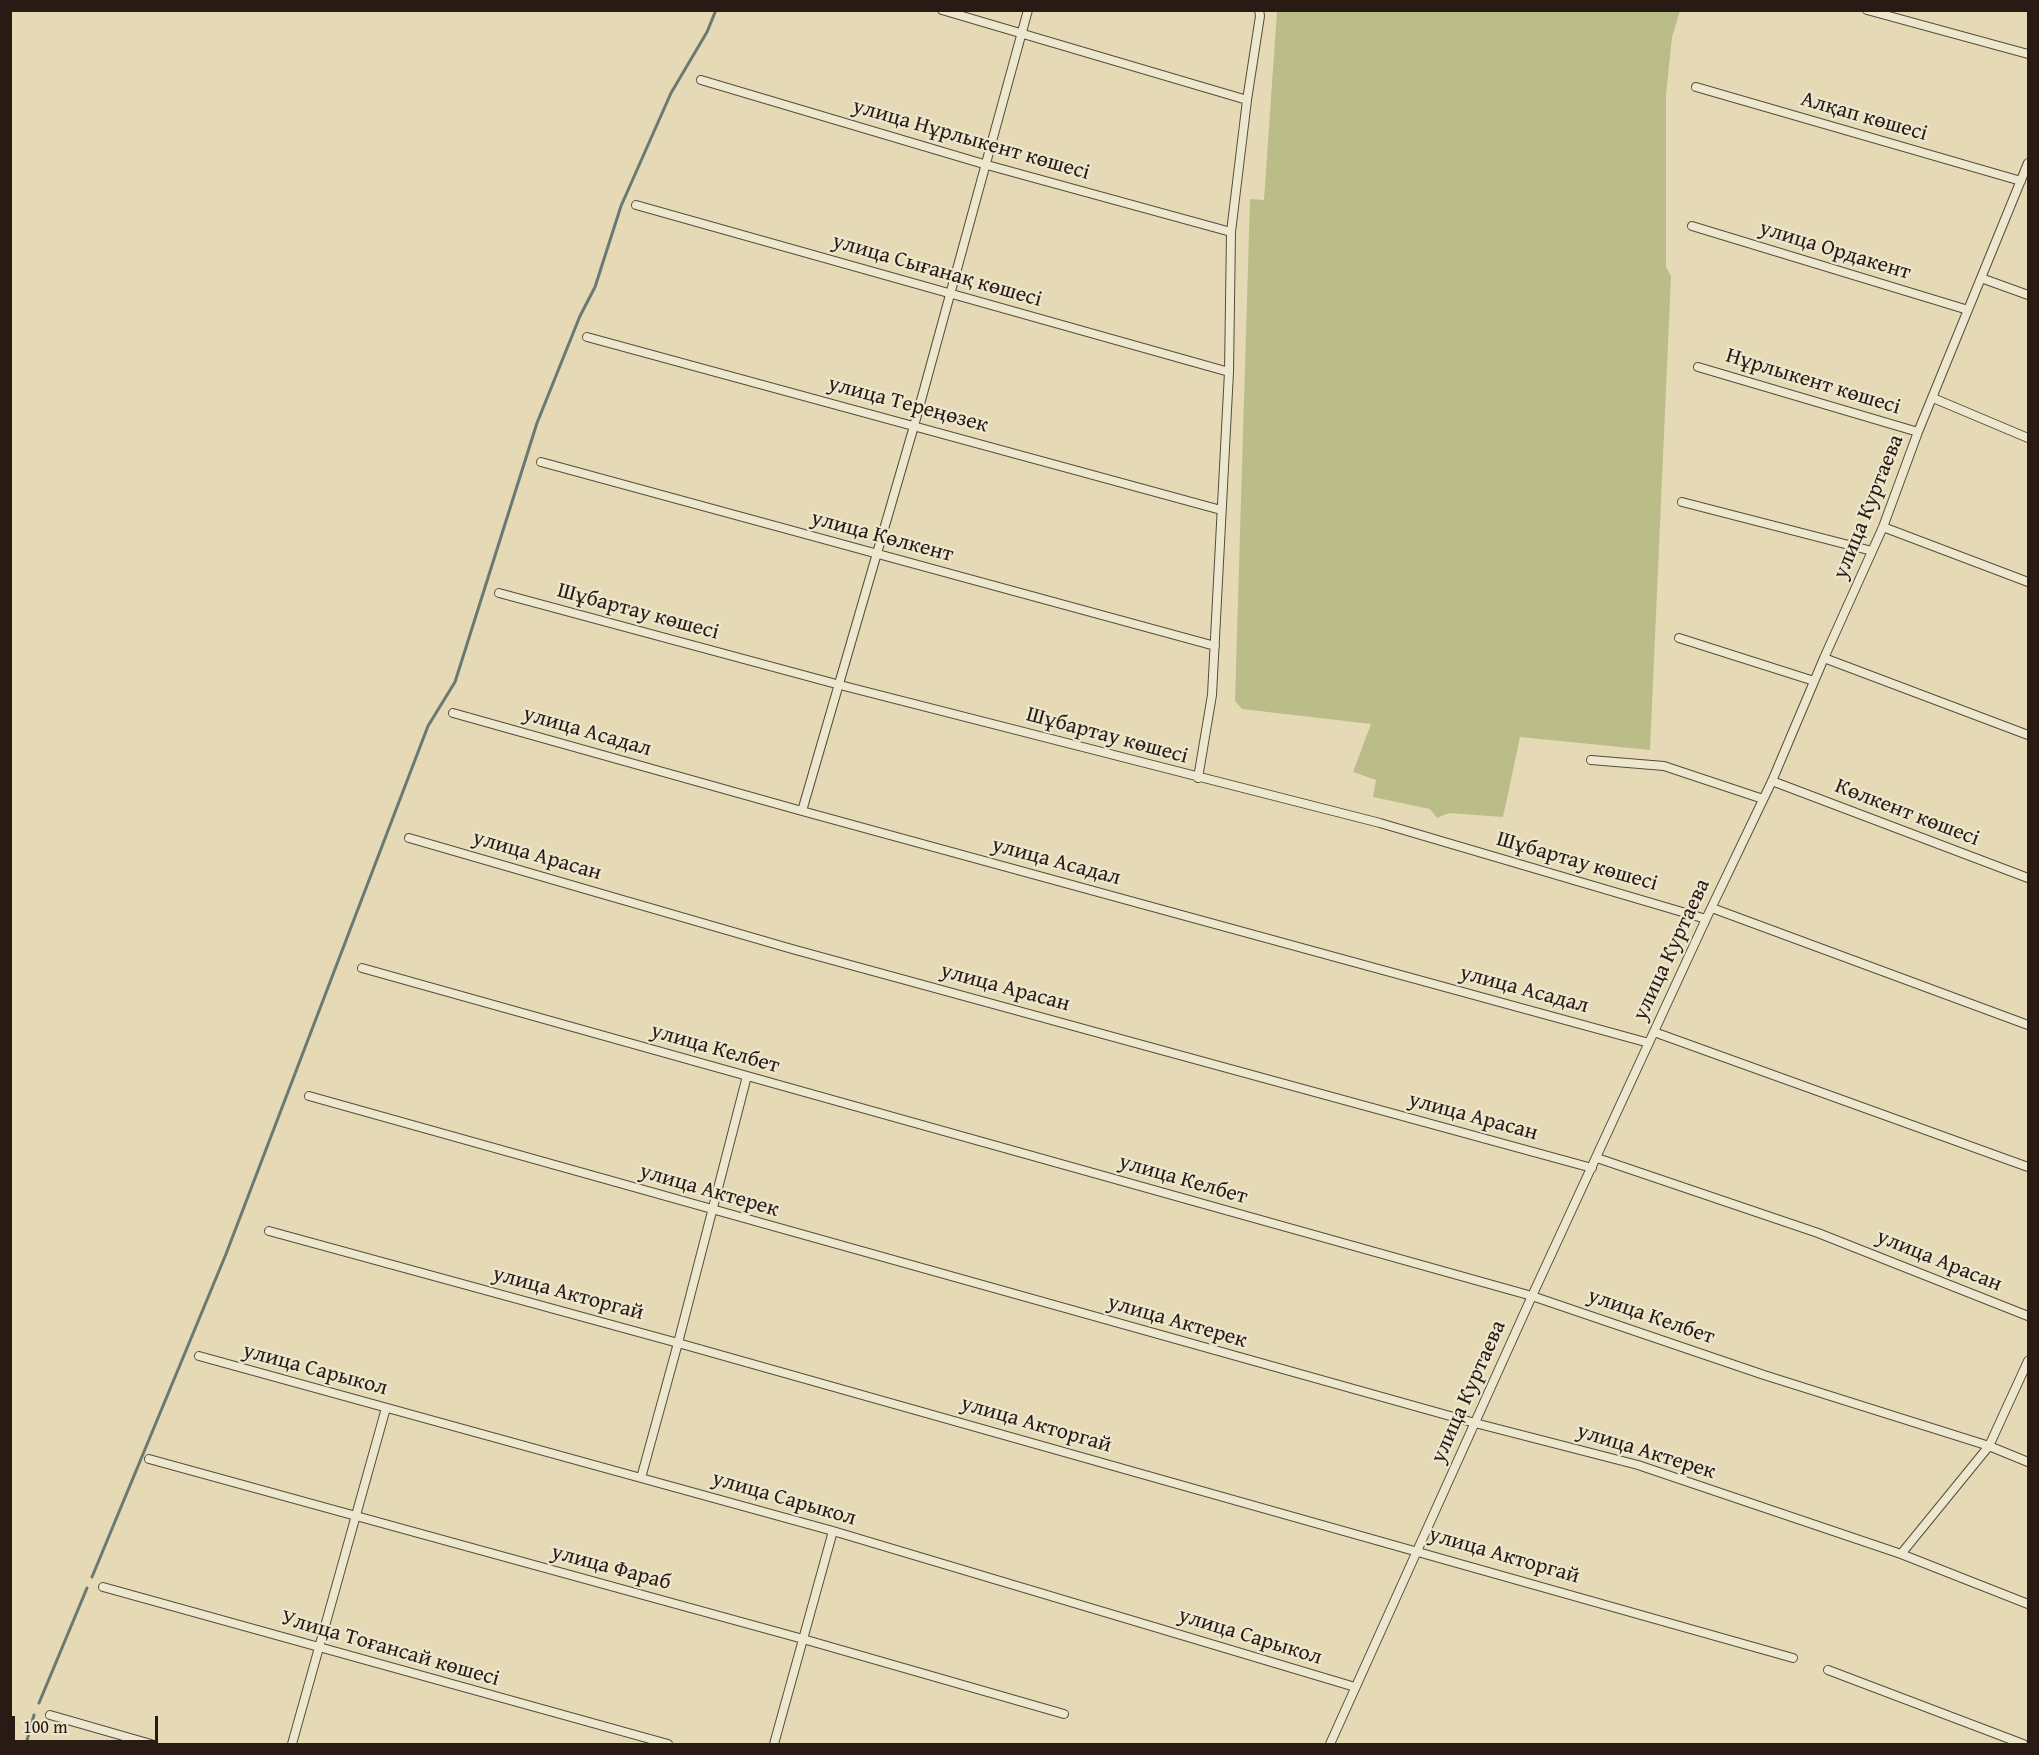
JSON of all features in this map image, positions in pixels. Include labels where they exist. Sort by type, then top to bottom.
[{"type":"street","points":[[942,10],[1247,100]]},
{"type":"street","points":[[802,811],[914,426],[1028,10]]},
{"type":"street","points":[[1198,778],[1212,695],[1215,646],[1229,372],[1231,232],[1259,10]]},
{"type":"street","points":[[1867,10],[2028,54]]},
{"type":"street","name":"улица Нұрлыкент көшесі","points":[[701,80],[987,165],[1231,232]]},
{"type":"street","name":"Алқап көшесі","points":[[1696,87],[2021,181]]},
{"type":"street","name":"улица Куртаева","points":[[1330,1744],[1532,1296],[1706,919],[1773,781],[1814,681],[1883,526],[1918,432],[2028,163]]},
{"type":"street","name":"улица Сығанақ көшесі","points":[[636,205],[1229,372]]},
{"type":"street","name":"улица Ордакент","points":[[1692,226],[1968,310]]},
{"type":"street","points":[[1981,278],[2028,295]]},
{"type":"street","name":"улица Тереңөзек","points":[[587,337],[1221,510]]},
{"type":"street","name":"Нұрлыкент көшесі","points":[[1698,367],[1918,432]]},
{"type":"street","name":"Нұрлыкент көшесі","points":[[1933,398],[2028,438]]},
{"type":"street","name":"улица Көлкент","points":[[541,462],[1215,646]]},
{"type":"street","points":[[1682,502],[1872,551]]},
{"type":"street","points":[[1883,526],[2028,582]]},
{"type":"street","name":"Шұбартау көшесі","points":[[499,593],[840,685],[1380,823],[1706,919]]},
{"type":"street","points":[[1679,638],[1814,681]]},
{"type":"street","points":[[1824,658],[2028,735]]},
{"type":"street","name":"улица Асадал","points":[[453,713],[802,811],[1649,1042]]},
{"type":"street","points":[[1591,760],[1664,766],[1763,799]]},
{"type":"street","name":"Көлкент көшесі","points":[[1773,781],[2028,878]]},
{"type":"street","name":"улица Арасан","points":[[409,838],[792,949],[1592,1168]]},
{"type":"street","points":[[1712,908],[2028,1025]]},
{"type":"street","name":"улица Келбет","points":[[362,969],[1532,1296],[1764,1375],[1989,1446],[2028,1462]]},
{"type":"street","points":[[1654,1032],[2028,1167]]},
{"type":"street","points":[[641,1478],[747,1076]]},
{"type":"street","name":"улица Актерек","points":[[309,1096],[1475,1423],[1638,1465],[1901,1554],[2028,1604]]},
{"type":"street","name":"улица Арасан","points":[[1597,1158],[1818,1233],[2028,1316]]},
{"type":"street","name":"улица Акторгай","points":[[269,1231],[678,1342],[1793,1658]]},
{"type":"street","name":"улица Сарыкол","points":[[199,1356],[833,1531],[1355,1687]]},
{"type":"street","points":[[1901,1554],[1989,1446],[2028,1360]]},
{"type":"street","points":[[292,1744],[386,1408]]},
{"type":"street","name":"улица Фараб","points":[[149,1458],[1064,1714]]},
{"type":"street","points":[[774,1744],[833,1531]]},
{"type":"street","name":"Улица Тоғансай көшесі","points":[[103,1587],[668,1744]]},
{"type":"street","points":[[1828,1670],[2023,1744]]},
{"type":"street","points":[[50,1715],[151,1744]]},
{"type":"green space","points":[[1277,11],[1680,11],[1672,37],[1666,94],[1666,267],[1671,276],[1650,750],[1520,737],[1503,817],[1449,813],[1437,818],[1430,809],[1373,797],[1376,780],[1353,772],[1371,724],[1242,709],[1235,701],[1250,199],[1264,200]]},
{"type":"waterway","points":[[92,1577],[226,1254],[428,726],[455,682],[537,423],[580,316],[595,287],[621,206],[671,93],[707,32],[716,10]]},
{"type":"waterway","points":[[39,1703],[87,1588]]},
{"type":"waterway","points":[[26,1744],[34,1715]]}]
